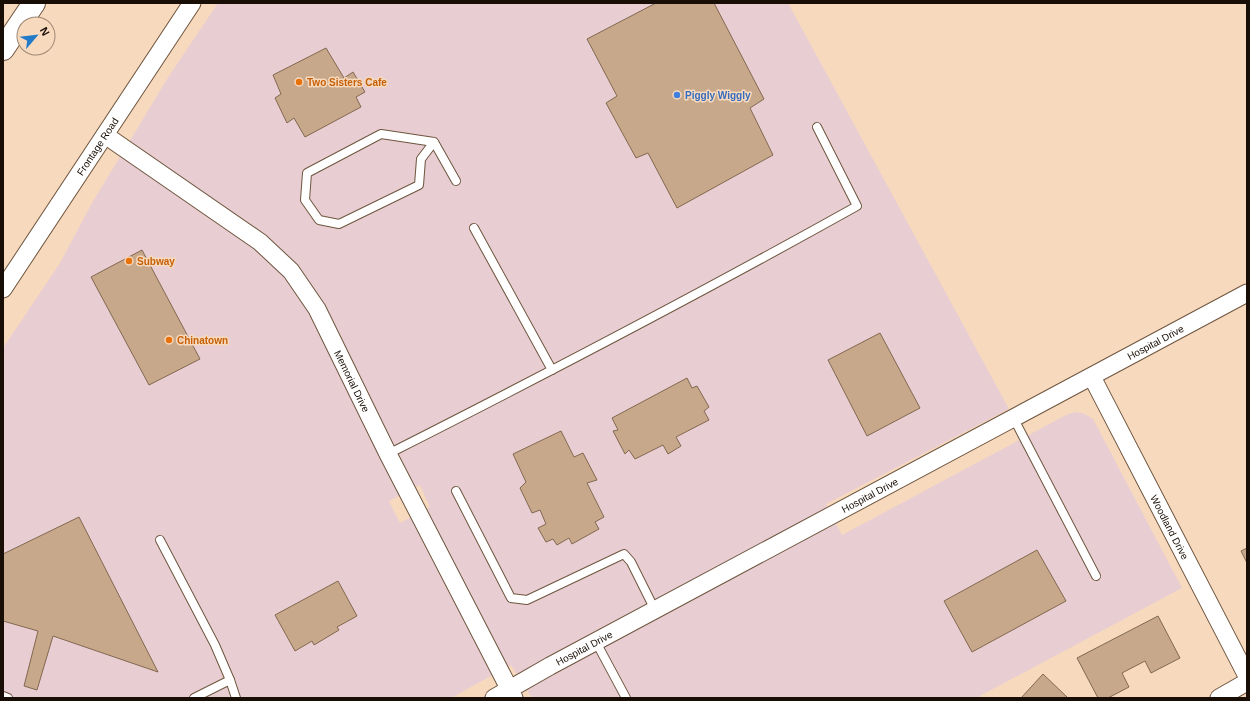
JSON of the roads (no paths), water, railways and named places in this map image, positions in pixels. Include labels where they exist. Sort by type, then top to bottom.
[{"type":"highway","points":[[3,49],[34,3]]},
{"type":"street","name":"Frontage Road","points":[[3,289],[192,3]]},
{"type":"street","name":"Memorial Drive","points":[[105,135],[260,242],[291,271],[317,309],[388,454],[512,694]]},
{"type":"street","name":"Hospital Drive","points":[[494,698],[512,694],[596,642],[1247,294]]},
{"type":"street","name":"Woodland Drive","points":[[1092,377],[1247,676]]},
{"type":"street","points":[[1219,698],[1247,682]]},
{"type":"lane","points":[[388,454],[740,272],[857,206],[817,127]]},
{"type":"lane","points":[[381,134],[434,142],[421,159],[419,185],[339,224],[319,220],[305,200],[307,173],[381,134]]},
{"type":"lane","points":[[434,142],[456,181]]},
{"type":"lane","points":[[474,228],[552,370]]},
{"type":"lane","points":[[1014,419],[1096,576]]},
{"type":"lane","points":[[456,491],[511,598],[527,600],[624,554],[632,562],[655,610]]},
{"type":"lane","points":[[160,540],[215,645],[236,698]]},
{"type":"lane","points":[[596,642],[626,698]]},
{"type":"lane","points":[[194,698],[230,680]]},
{"type":"lane","points":[[3,696],[8,698]]},
{"type":"place","name":"Two Sisters Cafe","points":[[299,82]]},
{"type":"place","name":"Piggly Wiggly","points":[[677,95]]},
{"type":"place","name":"Subway","points":[[129,261]]},
{"type":"place","name":"Chinatown","points":[[169,340]]}]
